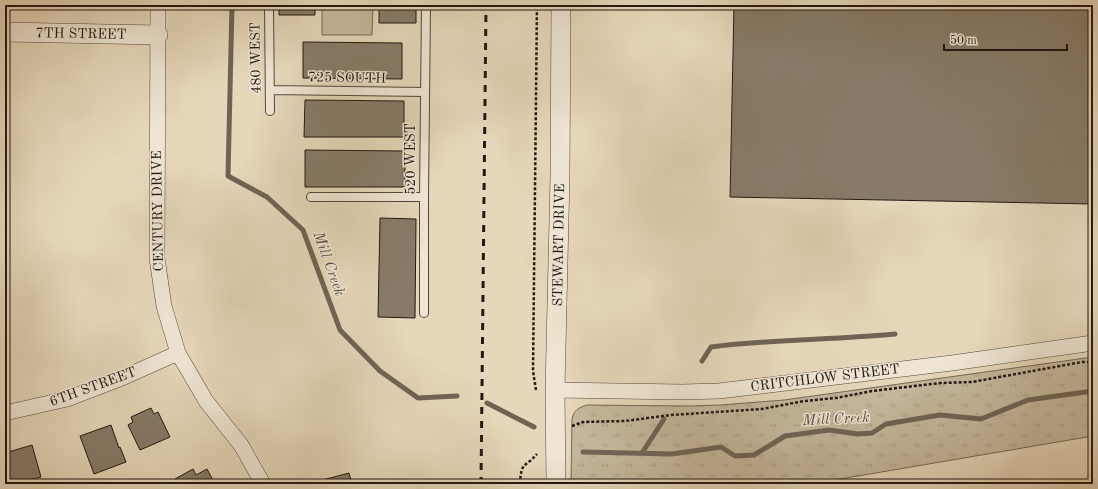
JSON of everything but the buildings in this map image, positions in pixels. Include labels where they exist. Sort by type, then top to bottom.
[{"type":"street","name":"CENTURY DRIVE","points":[[158,5],[157,258],[164,306],[178,353],[206,401],[241,445],[263,484]]},
{"type":"street","name":"STEWART DRIVE","points":[[556,484],[546,391],[560,184],[561,5]]},
{"type":"street","name":"7TH STREET","points":[[5,32],[158,35]]},
{"type":"street","name":"CRITCHLOW STREET","points":[[546,391],[719,391],[952,363],[1093,343]]},
{"type":"street","name":"6TH STREET","points":[[5,413],[67,399],[122,378],[178,353]]},
{"type":"lane","name":"480 WEST","points":[[269,5],[270,111]]},
{"type":"lane","name":"520 WEST","points":[[424,313],[426,5]]},
{"type":"lane","name":"725 SOUTH","points":[[270,90],[425,92]]},
{"type":"lane","points":[[311,197],[424,197]]},
{"type":"path","points":[[537,5],[533,371],[546,391]]},
{"type":"path","points":[[571,426],[583,422],[625,421],[670,415],[762,409],[872,391],[940,383],[972,382],[1082,362],[1093,362]]},
{"type":"path","points":[[520,484],[520,472],[522,468],[539,452]]},
{"type":"green space","points":[[322,5],[373,5],[372,35],[322,35]]},
{"type":"green space","points":[[1093,357],[1093,436],[811,484],[571,484],[572,419],[577,410],[587,405],[690,406],[784,400]]},
{"type":"waterway","name":"Mill Creek","points":[[232,5],[228,176],[267,197],[303,230],[340,330],[380,371],[418,398],[457,396]]},
{"type":"waterway","points":[[702,361],[711,347],[757,342],[895,334]]},
{"type":"waterway","name":"Mill Creek","points":[[583,452],[672,454],[721,447],[735,456],[754,455],[785,436],[829,430],[858,434],[872,433],[886,424],[940,415],[981,419],[1028,400],[1093,391]]},
{"type":"waterway","name":"Mill Creek","points":[[487,403],[534,427]]},
{"type":"waterway","points":[[642,453],[664,419]]},
{"type":"railway","points":[[481,484],[486,5]]}]
